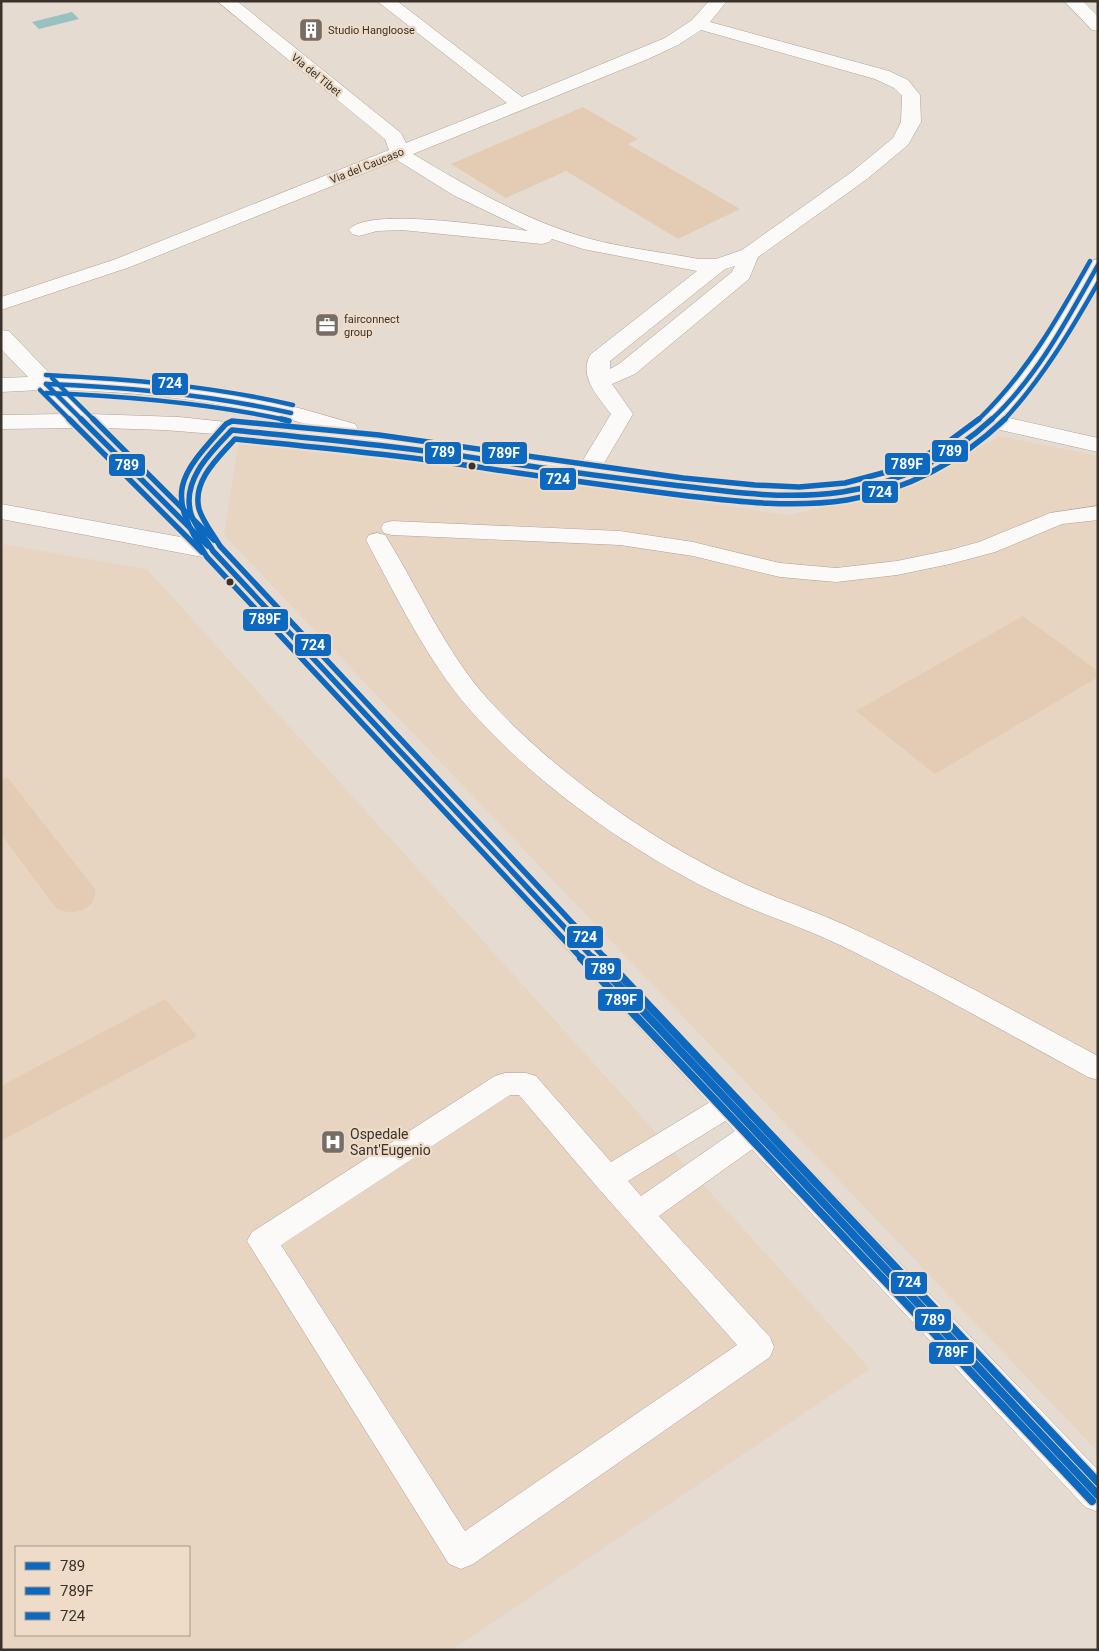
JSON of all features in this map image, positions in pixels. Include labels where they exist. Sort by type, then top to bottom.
[{"type":"street","name":"Via del Tibet","points":[[226,1],[394,137],[400,154]]},
{"type":"street","points":[[386,1],[520,104]]},
{"type":"street","name":"Via del Caucaso","points":[[1,304],[123,263],[400,154],[636,57],[676,38],[698,24],[718,1]]},
{"type":"street","points":[[1073,1],[1098,26]]},
{"type":"street","points":[[586,475],[622,414],[600,382],[599,359],[718,265],[748,254],[860,175],[901,141],[912,122],[911,95],[901,84],[882,75],[698,24]]},
{"type":"street","points":[[400,154],[460,191],[521,221],[583,243]]},
{"type":"street","points":[[359,230],[375,226],[402,224],[583,243],[700,265],[718,265]]},
{"type":"street","points":[[600,382],[627,369],[742,275],[748,254]]},
{"type":"street","points":[[1,422],[165,423],[418,449],[586,475],[784,496],[837,493],[877,484],[920,468],[963,443],[991,421],[1008,405],[1031,377],[1098,265]]},
{"type":"street","points":[[1,336],[81,421],[213,550],[755,1132],[1098,1495]]},
{"type":"street","points":[[1,385],[46,384],[168,391],[275,409],[418,449]]},
{"type":"street","points":[[991,421],[1098,445]]},
{"type":"street","points":[[213,550],[188,506],[189,490],[201,466],[232,430]]},
{"type":"street","points":[[1,511],[213,550]]},
{"type":"lane","points":[[1098,513],[1058,518],[987,547],[950,557],[897,568],[836,575],[780,570],[693,548],[620,538],[385,534],[434,642],[474,699],[537,760],[596,806],[656,848],[714,880],[751,898],[847,937],[1098,1070]]},
{"type":"lane","points":[[505,1084],[526,1084],[639,1214],[759,1347],[461,1553],[262,1242],[505,1084]]},
{"type":"lane","points":[[608,1179],[730,1104]]},
{"type":"lane","points":[[639,1214],[755,1132]]},
{"type":"shaded area","points":[[583,107],[638,139],[628,144],[740,209],[678,239],[566,171],[506,198],[451,164]]},
{"type":"shaded area","points":[[1000,436],[1098,456],[1098,1452],[224,535],[238,444],[451,467],[788,515],[903,489]]},
{"type":"shaded area","name":"Ospedale Sant'Eugenio","points":[[1,544],[147,569],[870,1369],[452,1650],[1,1650]]},
{"type":"shaded area","points":[[1023,616],[1098,671],[1098,677],[935,774],[856,711]]},
{"type":"shaded area","points":[[7,777],[95,889],[95,897],[92,903],[82,910],[69,912],[56,908],[1,834],[1,780]]},
{"type":"shaded area","points":[[165,999],[197,1036],[1,1141],[1,1086]]},
{"type":"water","points":[[72,12],[79,19],[39,29],[32,22]]},
{"type":"transit line","name":"789F","points":[[1090,261],[1048,335],[1015,381],[997,402],[977,422],[940,448],[894,470],[877,475],[845,483],[799,487],[741,484],[597,467],[379,435],[232,421],[226,424],[196,458],[187,473],[182,487],[181,501],[185,517],[193,535],[207,557],[749,1138],[1092,1501]]},
{"type":"transit line","name":"789","points":[[1098,265],[1038,366],[1001,411],[980,431],[941,457],[911,472],[878,484],[845,492],[813,495],[784,496],[740,493],[590,475],[397,446],[232,430],[200,468],[190,490],[189,502],[193,519],[213,551],[755,1132],[1098,1495]]},
{"type":"transit line","name":"724","points":[[1098,283],[1070,332],[1040,378],[1004,420],[984,439],[931,473],[882,492],[830,502],[770,504],[595,484],[354,450],[235,439],[208,471],[199,489],[198,498],[203,518],[220,546],[761,1126],[1098,1482]]},
{"type":"transit line","name":"724","points":[[46,375],[109,378],[201,387],[293,405]]},
{"type":"transit line","name":"724","points":[[52,378],[214,540]]},
{"type":"transit line","name":"789","points":[[46,384],[208,546]]},
{"type":"transit line","name":"789","points":[[46,384],[169,392],[230,400],[291,413]]},
{"type":"transit line","name":"789F","points":[[40,390],[202,552]]},
{"type":"transit line","name":"789F","points":[[46,393],[168,401],[229,409],[289,421]]},
{"type":"place","name":"Studio Hangloose","points":[[311,30]]},
{"type":"place","name":"fairconnect group","points":[[327,325]]},
{"type":"place","name":"Ospedale Sant'Eugenio","points":[[333,1142]]}]
